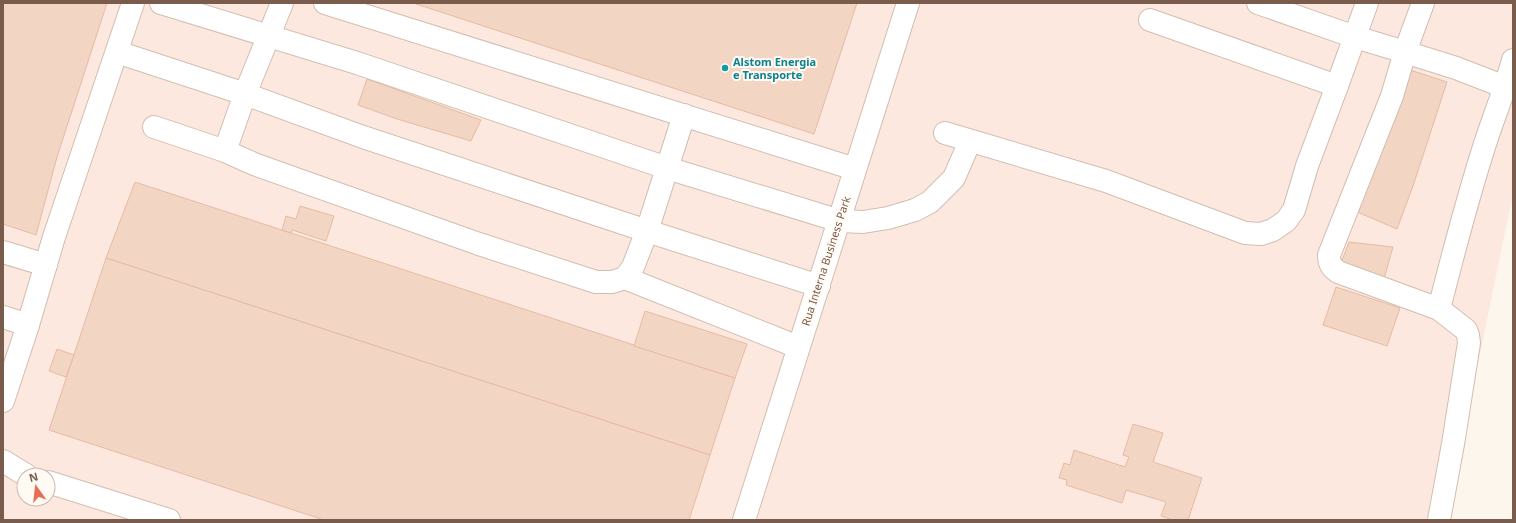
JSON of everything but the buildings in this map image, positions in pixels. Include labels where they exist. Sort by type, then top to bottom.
[{"type":"lane","points":[[3,401],[46,265],[133,3]]},
{"type":"lane","points":[[161,3],[357,63],[667,168],[840,221],[863,222],[888,218],[915,210],[930,202],[954,178],[970,141]]},
{"type":"lane","points":[[225,151],[245,94],[282,3]]},
{"type":"lane","points":[[325,3],[855,169]]},
{"type":"lane","name":"Rua Interna Business Park","points":[[744,520],[908,3]]},
{"type":"lane","points":[[1258,3],[1300,10],[1355,37],[1456,68],[1505,87]]},
{"type":"lane","points":[[945,133],[1106,181],[1246,234],[1261,234],[1273,230],[1286,220],[1294,210],[1307,166],[1367,3]]},
{"type":"lane","points":[[1423,3],[1405,52],[1392,96],[1329,255],[1329,262],[1338,272],[1439,308],[1466,330],[1469,343],[1439,520]]},
{"type":"lane","points":[[1150,20],[1337,86]]},
{"type":"lane","points":[[117,52],[245,94],[363,137],[819,286]]},
{"type":"lane","points":[[1439,308],[1462,219],[1484,145],[1513,60]]},
{"type":"lane","points":[[154,127],[225,151],[254,164],[479,244],[596,282],[612,282],[625,278],[633,267],[647,231],[684,115]]},
{"type":"lane","points":[[3,252],[46,265]]},
{"type":"lane","points":[[625,278],[798,347]]},
{"type":"lane","points":[[3,317],[28,325]]},
{"type":"lane","points":[[3,461],[16,469]]},
{"type":"lane","points":[[56,485],[169,520]]},
{"type":"shaded area","points":[[3,3],[1513,3],[1513,193],[1446,520],[3,520]]},
{"type":"place","name":"Alstom Energia e Transporte","points":[[725,68]]}]
